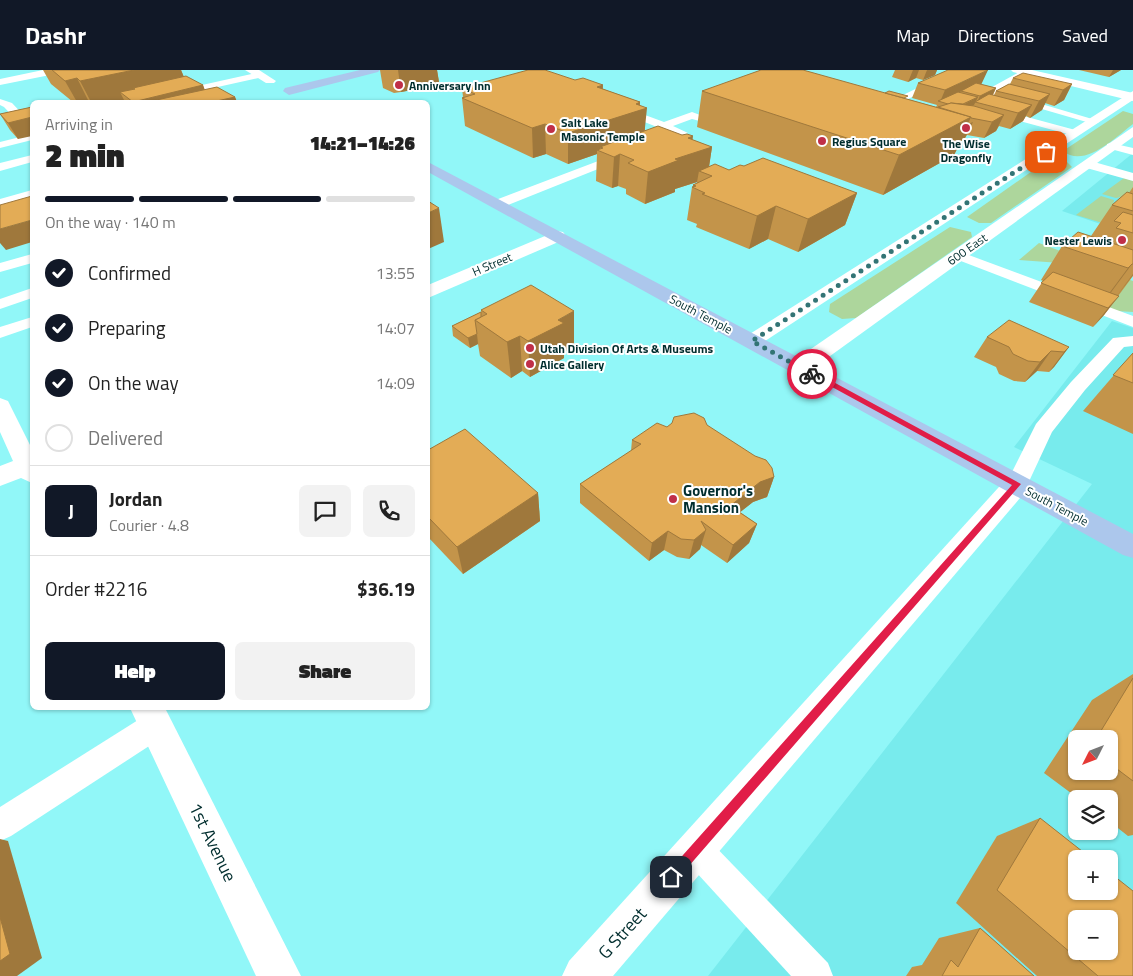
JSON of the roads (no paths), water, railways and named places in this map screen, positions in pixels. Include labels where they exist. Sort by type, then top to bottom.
[{"type":"main road","points":[[290,91],[374,70]]},
{"type":"main road","points":[[265,76],[304,98]]},
{"type":"main road","name":"South Temple","points":[[430,167],[1133,547]]},
{"type":"street","points":[[0,82],[32,72],[60,70]]},
{"type":"street","points":[[1022,71],[1132,96]]},
{"type":"street","points":[[752,341],[1132,96]]},
{"type":"street","name":"600 East","points":[[800,367],[989,233],[1073,160],[1111,146],[1133,131]]},
{"type":"street","points":[[1046,152],[1073,160]]},
{"type":"street","points":[[0,204],[30,196]]},
{"type":"street","points":[[944,217],[989,233]]},
{"type":"street","name":"H Street","points":[[430,291],[557,236]]},
{"type":"street","points":[[0,406],[30,465]]},
{"type":"street","points":[[0,477],[30,467]]},
{"type":"street","name":"G Street","points":[[584,976],[1017,484]]},
{"type":"street","name":"1st Avenue","points":[[151,716],[279,976]]},
{"type":"lane","points":[[904,97],[961,70]]},
{"type":"lane","points":[[1022,71],[988,92],[1000,97],[1094,121]]},
{"type":"lane","points":[[148,100],[265,76]]},
{"type":"lane","points":[[1000,97],[983,106],[1075,133]]},
{"type":"lane","points":[[0,102],[8,105],[24,122]]},
{"type":"lane","points":[[498,204],[682,132],[626,111]]},
{"type":"lane","points":[[663,126],[692,115],[711,122]]},
{"type":"lane","points":[[0,146],[30,138]]},
{"type":"lane","points":[[1111,146],[1133,152]]},
{"type":"lane","points":[[2,170],[30,160]]},
{"type":"lane","points":[[1073,160],[1133,177]]},
{"type":"lane","points":[[958,255],[1133,322]]},
{"type":"lane","points":[[0,268],[30,259]]},
{"type":"lane","points":[[0,304],[30,294]]},
{"type":"lane","points":[[0,333],[30,323]]},
{"type":"lane","points":[[1017,484],[1043,428],[1078,386],[1119,342],[1133,341]]},
{"type":"lane","points":[[0,825],[151,716]]},
{"type":"lane","points":[[696,849],[815,976]]},
{"type":"place","name":"Anniversary Inn","points":[[399,85]]},
{"type":"place","name":"The Wise Dragonfly","points":[[966,128]]},
{"type":"place","name":"Salt Lake Masonic Temple","points":[[551,129]]},
{"type":"place","name":"Regius Square","points":[[822,141]]},
{"type":"place","name":"Nester Lewis","points":[[1122,240]]},
{"type":"place","name":"Utah Division Of Arts & Museums","points":[[530,348]]},
{"type":"place","name":"Alice Gallery","points":[[530,364]]},
{"type":"place","name":"Governor's Mansion","points":[[673,499]]}]
